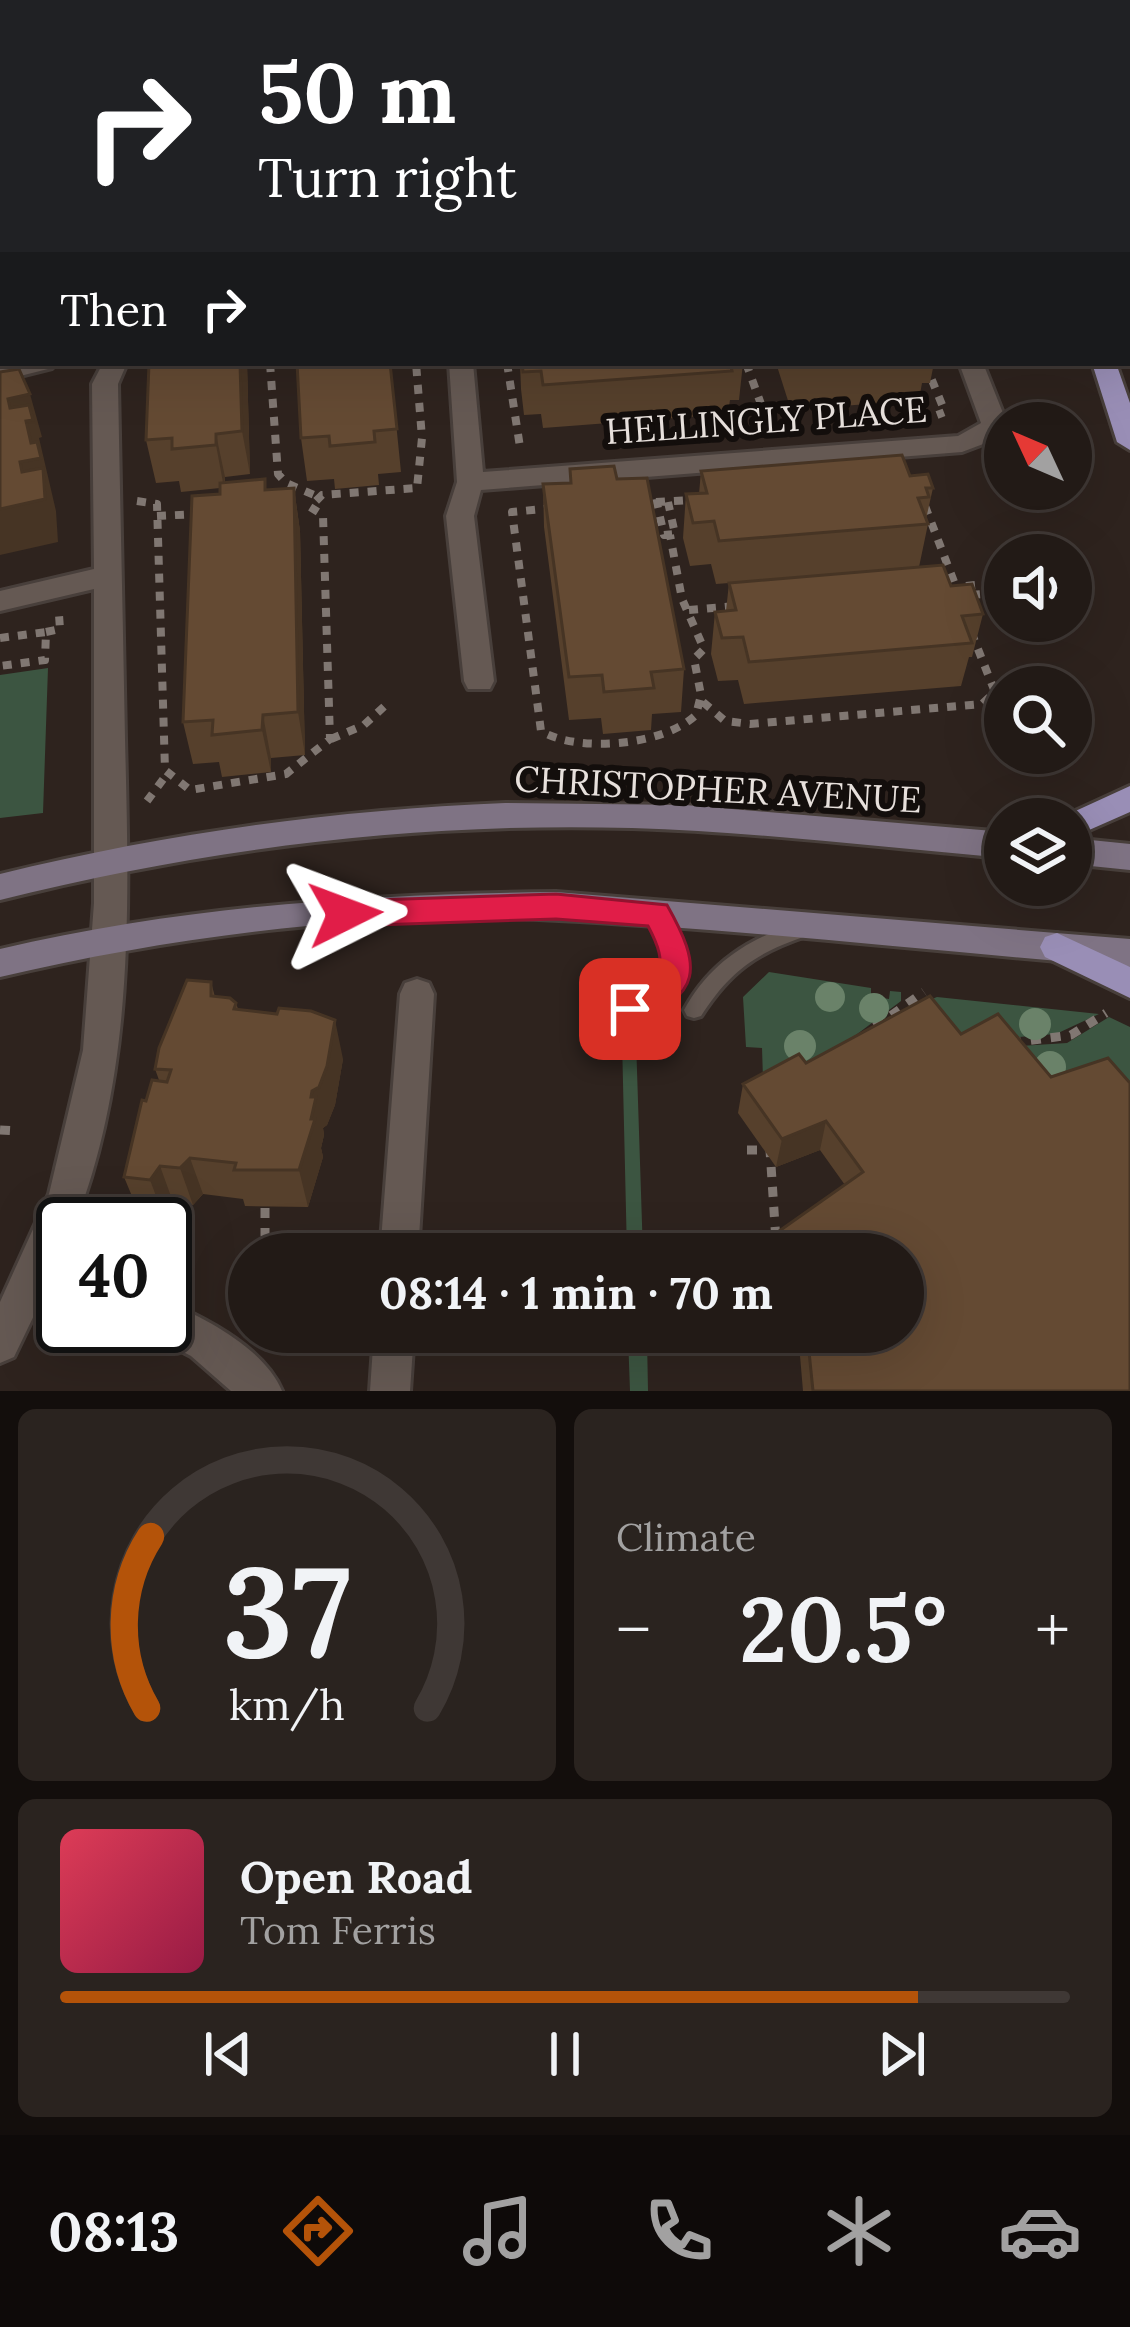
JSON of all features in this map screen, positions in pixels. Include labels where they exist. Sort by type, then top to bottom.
[{"type":"main road","points":[[1105,366],[1130,442]]},
{"type":"main road","points":[[1092,815],[1130,798]]},
{"type":"main road","points":[[1057,947],[1130,983]]},
{"type":"street","points":[[0,373],[30,366]]},
{"type":"street","points":[[69,1197],[98,1079],[113,938],[105,384],[112,366]]},
{"type":"street","points":[[460,366],[470,482],[460,516],[479,681]]},
{"type":"street","name":"HELLINGLY PLACE","points":[[470,482],[978,440],[990,433],[994,423],[971,366]]},
{"type":"street","points":[[0,601],[108,576]]},
{"type":"street","name":"CHRISTOPHER AVENUE","points":[[0,887],[113,862],[395,820],[579,815],[770,824],[984,843]]},
{"type":"street","points":[[1092,853],[1130,857]]},
{"type":"street","points":[[0,963],[113,938],[299,916],[556,906],[1130,953]]},
{"type":"street","points":[[400,1233],[417,994]]},
{"type":"street","points":[[0,1342],[36,1300]]},
{"type":"street","points":[[192,1335],[262,1391]]},
{"type":"street","points":[[390,1391],[393,1353]]},
{"type":"lane","points":[[620,1010],[650,1002],[674,977],[676,949],[657,914]]},
{"type":"lane","points":[[694,1010],[730,961],[774,938],[823,927]]},
{"type":"path","points":[[270,366],[276,464],[286,483],[319,497],[417,488],[422,438],[416,366]]},
{"type":"path","points":[[507,366],[520,447],[542,445]]},
{"type":"path","points":[[747,366],[770,428]]},
{"type":"path","points":[[920,417],[945,412],[926,366]]},
{"type":"path","points":[[747,430],[791,426]]},
{"type":"path","points":[[263,480],[276,464]]},
{"type":"path","points":[[654,468],[668,502],[675,534],[664,535],[654,468]]},
{"type":"path","points":[[920,491],[955,590]]},
{"type":"path","points":[[135,492],[137,500],[157,504],[167,774],[149,795],[146,809]]},
{"type":"path","points":[[310,507],[319,497]]},
{"type":"path","points":[[636,502],[692,500]]},
{"type":"path","points":[[291,508],[310,507],[323,515],[330,740]]},
{"type":"path","points":[[558,508],[512,512],[541,731],[564,744],[668,734],[692,722],[702,701]]},
{"type":"path","points":[[158,516],[216,512]]},
{"type":"path","points":[[670,535],[688,610],[704,650],[694,658],[702,701],[716,716],[736,724],[987,702],[995,692],[965,618]]},
{"type":"path","points":[[941,593],[984,585]]},
{"type":"path","points":[[955,590],[984,591]]},
{"type":"path","points":[[688,610],[755,604]]},
{"type":"path","points":[[0,638],[46,632],[45,660],[0,665]]},
{"type":"path","points":[[167,774],[190,790],[277,777],[294,771],[330,740],[364,725],[388,703]]},
{"type":"path","points":[[861,1037],[924,992]]},
{"type":"path","points":[[993,1051],[1025,1039],[1071,1036],[1106,1013]]},
{"type":"path","points":[[0,1130],[16,1131]]},
{"type":"path","points":[[748,1150],[770,1150],[776,1233]]},
{"type":"path","points":[[265,1208],[265,1233]]},
{"type":"green space","points":[[48,668],[43,813],[0,818],[0,675]]},
{"type":"green space","points":[[769,972],[871,988],[871,996],[889,999],[890,991],[901,992],[901,1001],[848,1041],[751,1094],[749,1079],[763,1079],[762,1048],[746,1047],[743,997]]},
{"type":"green space","points":[[937,997],[1099,1014],[1056,1034],[851,1051],[904,1010]]},
{"type":"green space","points":[[1109,1017],[1130,1027],[1130,1122],[1041,1104],[1020,1046],[1067,1043]]},
{"type":"green space","points":[[660,1022],[673,1033],[666,1039],[636,1040],[642,1233],[627,1233],[622,1040],[584,1035],[589,1025]]},
{"type":"green space","points":[[629,1353],[647,1353],[648,1391],[630,1391]]},
{"type":"building","points":[[149,366],[240,366],[242,431],[216,434],[216,445],[172,449],[172,438],[146,440]]},
{"type":"building","points":[[297,366],[390,366],[397,429],[374,431],[375,442],[330,446],[329,436],[301,438]]},
{"type":"building","points":[[522,366],[731,366],[732,371],[543,385],[541,371],[523,372]]},
{"type":"building","points":[[19,369],[30,394],[8,399],[10,408],[29,405],[33,420],[26,421],[31,443],[37,442],[41,458],[20,462],[22,472],[43,468],[45,499],[0,509],[0,372]]},
{"type":"building","points":[[902,455],[910,476],[928,474],[933,488],[926,488],[929,497],[918,498],[928,524],[719,541],[714,521],[693,523],[686,494],[707,493],[701,471]]},
{"type":"building","points":[[614,466],[617,479],[647,478],[684,669],[651,672],[654,688],[604,692],[602,675],[569,677],[543,484],[571,483],[570,469]]},
{"type":"building","points":[[265,479],[265,490],[294,488],[298,712],[263,715],[262,730],[212,735],[213,720],[183,722],[192,496],[220,494],[220,483]]},
{"type":"building","points":[[943,565],[951,586],[972,584],[983,614],[962,616],[972,643],[749,662],[743,637],[722,638],[715,612],[736,610],[729,583]]},
{"type":"building","points":[[187,980],[211,982],[211,996],[230,998],[236,1003],[234,1009],[277,1014],[279,1008],[311,1011],[335,1020],[327,1066],[319,1087],[312,1091],[311,1097],[316,1097],[311,1119],[315,1119],[299,1170],[234,1170],[236,1163],[190,1158],[180,1168],[160,1166],[150,1180],[124,1177],[142,1100],[146,1101],[152,1080],[167,1082],[171,1070],[155,1069]]},
{"type":"building","points":[[930,996],[961,1034],[998,1014],[1051,1077],[1108,1058],[1130,1083],[1130,1391],[813,1391],[809,1353],[924,1353],[924,1233],[776,1233],[863,1172],[826,1121],[782,1139],[743,1084],[799,1054],[806,1063]]},
{"type":"route","points":[[345,914],[556,906],[657,914],[672,938],[677,969],[660,995],[630,1009]]}]
